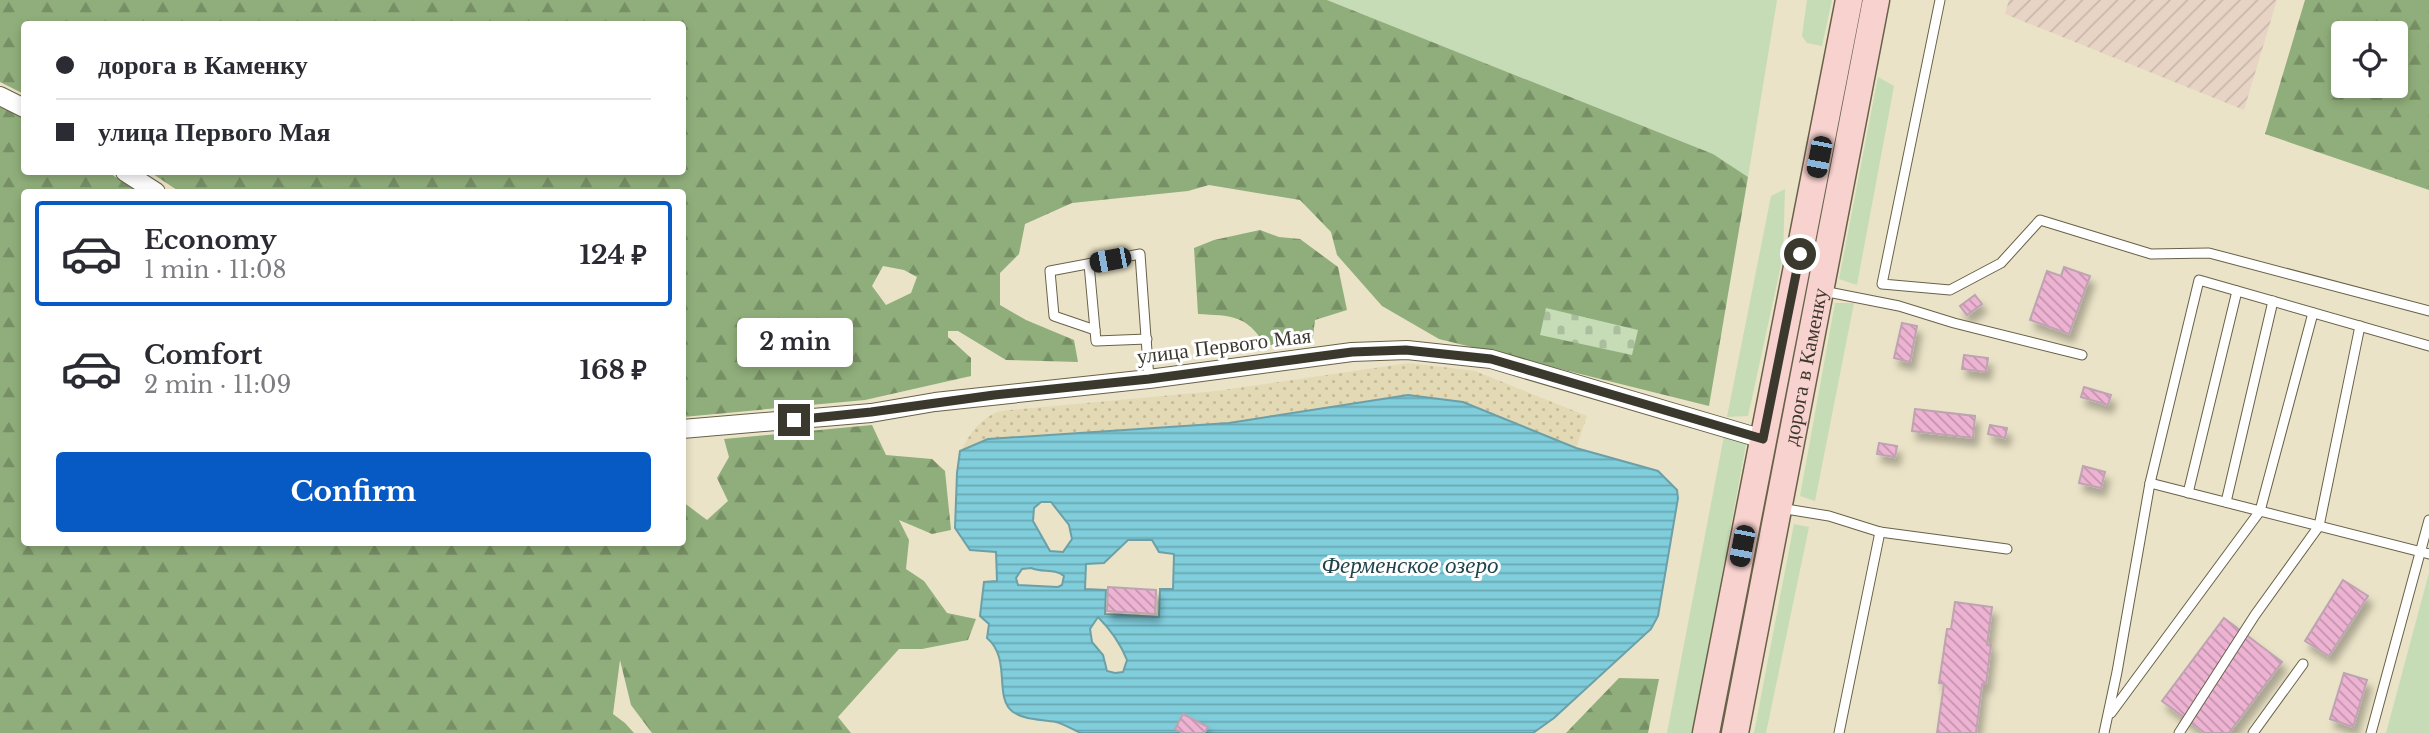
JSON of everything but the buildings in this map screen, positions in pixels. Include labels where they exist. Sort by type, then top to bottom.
[{"type":"main road","name":"дорога в Каменку","points":[[1706,733],[1849,0]]},
{"type":"main road","name":"дорога в Каменку","points":[[1735,733],[1876,0]]},
{"type":"street","points":[[0,96],[21,106]]},
{"type":"street","points":[[130,175],[151,189]]},
{"type":"street","name":"улица Первого Мая","points":[[686,429],[871,412],[1352,352],[1406,350],[1491,359],[1763,439]]},
{"type":"lane","points":[[1940,0],[1882,284],[1950,290],[2001,263],[2040,220],[2151,254],[2209,253],[2429,311]]},
{"type":"lane","points":[[1096,330],[1054,316],[1050,271],[1140,254],[1149,379]]},
{"type":"lane","points":[[1089,264],[1096,341],[1147,339]]},
{"type":"lane","points":[[2104,733],[2150,483],[2199,280],[2429,346]]},
{"type":"lane","points":[[1819,290],[1899,306],[1954,323],[2082,355]]},
{"type":"lane","points":[[2188,493],[2237,291]]},
{"type":"lane","points":[[2226,502],[2273,301]]},
{"type":"lane","points":[[2108,717],[2260,511],[2313,313]]},
{"type":"lane","points":[[2179,733],[2255,615],[2319,526],[2360,326]]},
{"type":"lane","points":[[2150,483],[2425,552]]},
{"type":"lane","points":[[1779,507],[1829,516],[1880,532],[2007,550]]},
{"type":"lane","points":[[2371,733],[2425,552],[2429,520]]},
{"type":"lane","points":[[1839,733],[1880,532]]},
{"type":"lane","points":[[2252,733],[2303,664]]},
{"type":"shaded area","points":[[2009,0],[2277,0],[2244,110],[2005,14]]},
{"type":"green space","points":[[0,0],[1327,0],[1713,154],[1748,177],[1709,406],[1439,339],[1382,306],[1337,255],[1331,232],[1300,200],[1209,185],[1188,191],[1072,203],[1025,224],[1019,254],[1000,273],[1000,305],[1026,320],[1074,340],[1078,362],[1006,360],[958,331],[948,331],[948,337],[971,358],[971,376],[865,400],[686,417],[686,189],[176,189],[154,175],[686,175],[686,21],[21,21],[21,92],[0,82]],"holes":[[[883,266],[904,270],[917,277],[911,293],[886,305],[872,286]]]},
{"type":"green space","points":[[1327,0],[1777,0],[1748,177],[1713,154]]},
{"type":"green space","points":[[1807,0],[1832,0],[1822,46],[1807,43],[1802,36]]},
{"type":"green space","points":[[2305,0],[2429,0],[2429,190],[2265,134]]},
{"type":"green space","points":[[1878,77],[1894,86],[1857,285],[1839,279]]},
{"type":"green space","points":[[0,107],[21,117],[21,175],[112,175],[134,189],[21,189],[21,546],[686,546],[686,504],[707,520],[728,501],[717,478],[729,457],[724,439],[872,425],[886,455],[932,459],[945,471],[951,530],[932,534],[899,520],[909,540],[906,569],[924,581],[947,613],[976,619],[968,640],[922,649],[899,649],[838,717],[851,733],[652,733],[631,705],[620,660],[613,714],[634,733],[0,733]]},
{"type":"green space","points":[[1785,189],[1783,256],[1748,416],[1727,417],[1771,196]]},
{"type":"green space","points":[[1260,230],[1279,237],[1300,239],[1338,267],[1347,310],[1315,320],[1312,345],[1265,345],[1244,322],[1220,315],[1198,314],[1194,248],[1214,240]]},
{"type":"green space","points":[[1835,303],[1854,303],[1815,501],[1800,496]]},
{"type":"green space","points":[[1546,308],[1638,330],[1632,355],[1540,335]]},
{"type":"green space","points":[[1724,436],[1746,444],[1693,733],[1667,733]]},
{"type":"green space","points":[[1794,524],[1809,527],[1766,733],[1754,733]]},
{"type":"green space","points":[[2429,573],[2429,733],[2386,733]]},
{"type":"green space","points":[[1619,678],[1659,679],[1648,733],[1566,733]]},
{"type":"sand","points":[[1409,363],[1475,371],[1587,416],[1576,448],[1463,402],[1408,395],[1229,423],[988,439],[961,451],[976,427],[1000,411],[1216,391]]},
{"type":"water","name":"Ферменское озеро","points":[[1408,395],[1463,402],[1576,448],[1658,471],[1677,490],[1678,498],[1658,616],[1651,629],[1554,718],[1533,733],[1081,733],[1059,723],[1029,718],[1013,712],[1004,697],[999,656],[987,638],[989,624],[980,616],[984,582],[997,581],[996,552],[970,550],[955,528],[960,451],[988,439],[1229,423]],"holes":[[[1041,502],[1051,502],[1069,525],[1072,539],[1063,552],[1050,551],[1033,521],[1034,508]],[[1128,540],[1152,540],[1159,552],[1174,554],[1173,589],[1160,589],[1159,617],[1105,614],[1106,590],[1085,589],[1086,564],[1104,563]],[[1031,568],[1060,574],[1064,576],[1062,585],[1018,585],[1016,578],[1022,569]],[[1098,617],[1111,632],[1127,660],[1123,672],[1107,671],[1103,655],[1092,642],[1090,629]]]},
{"type":"route","points":[[794,420],[1149,379],[1352,352],[1406,350],[1491,359],[1763,439],[1800,254]]}]
